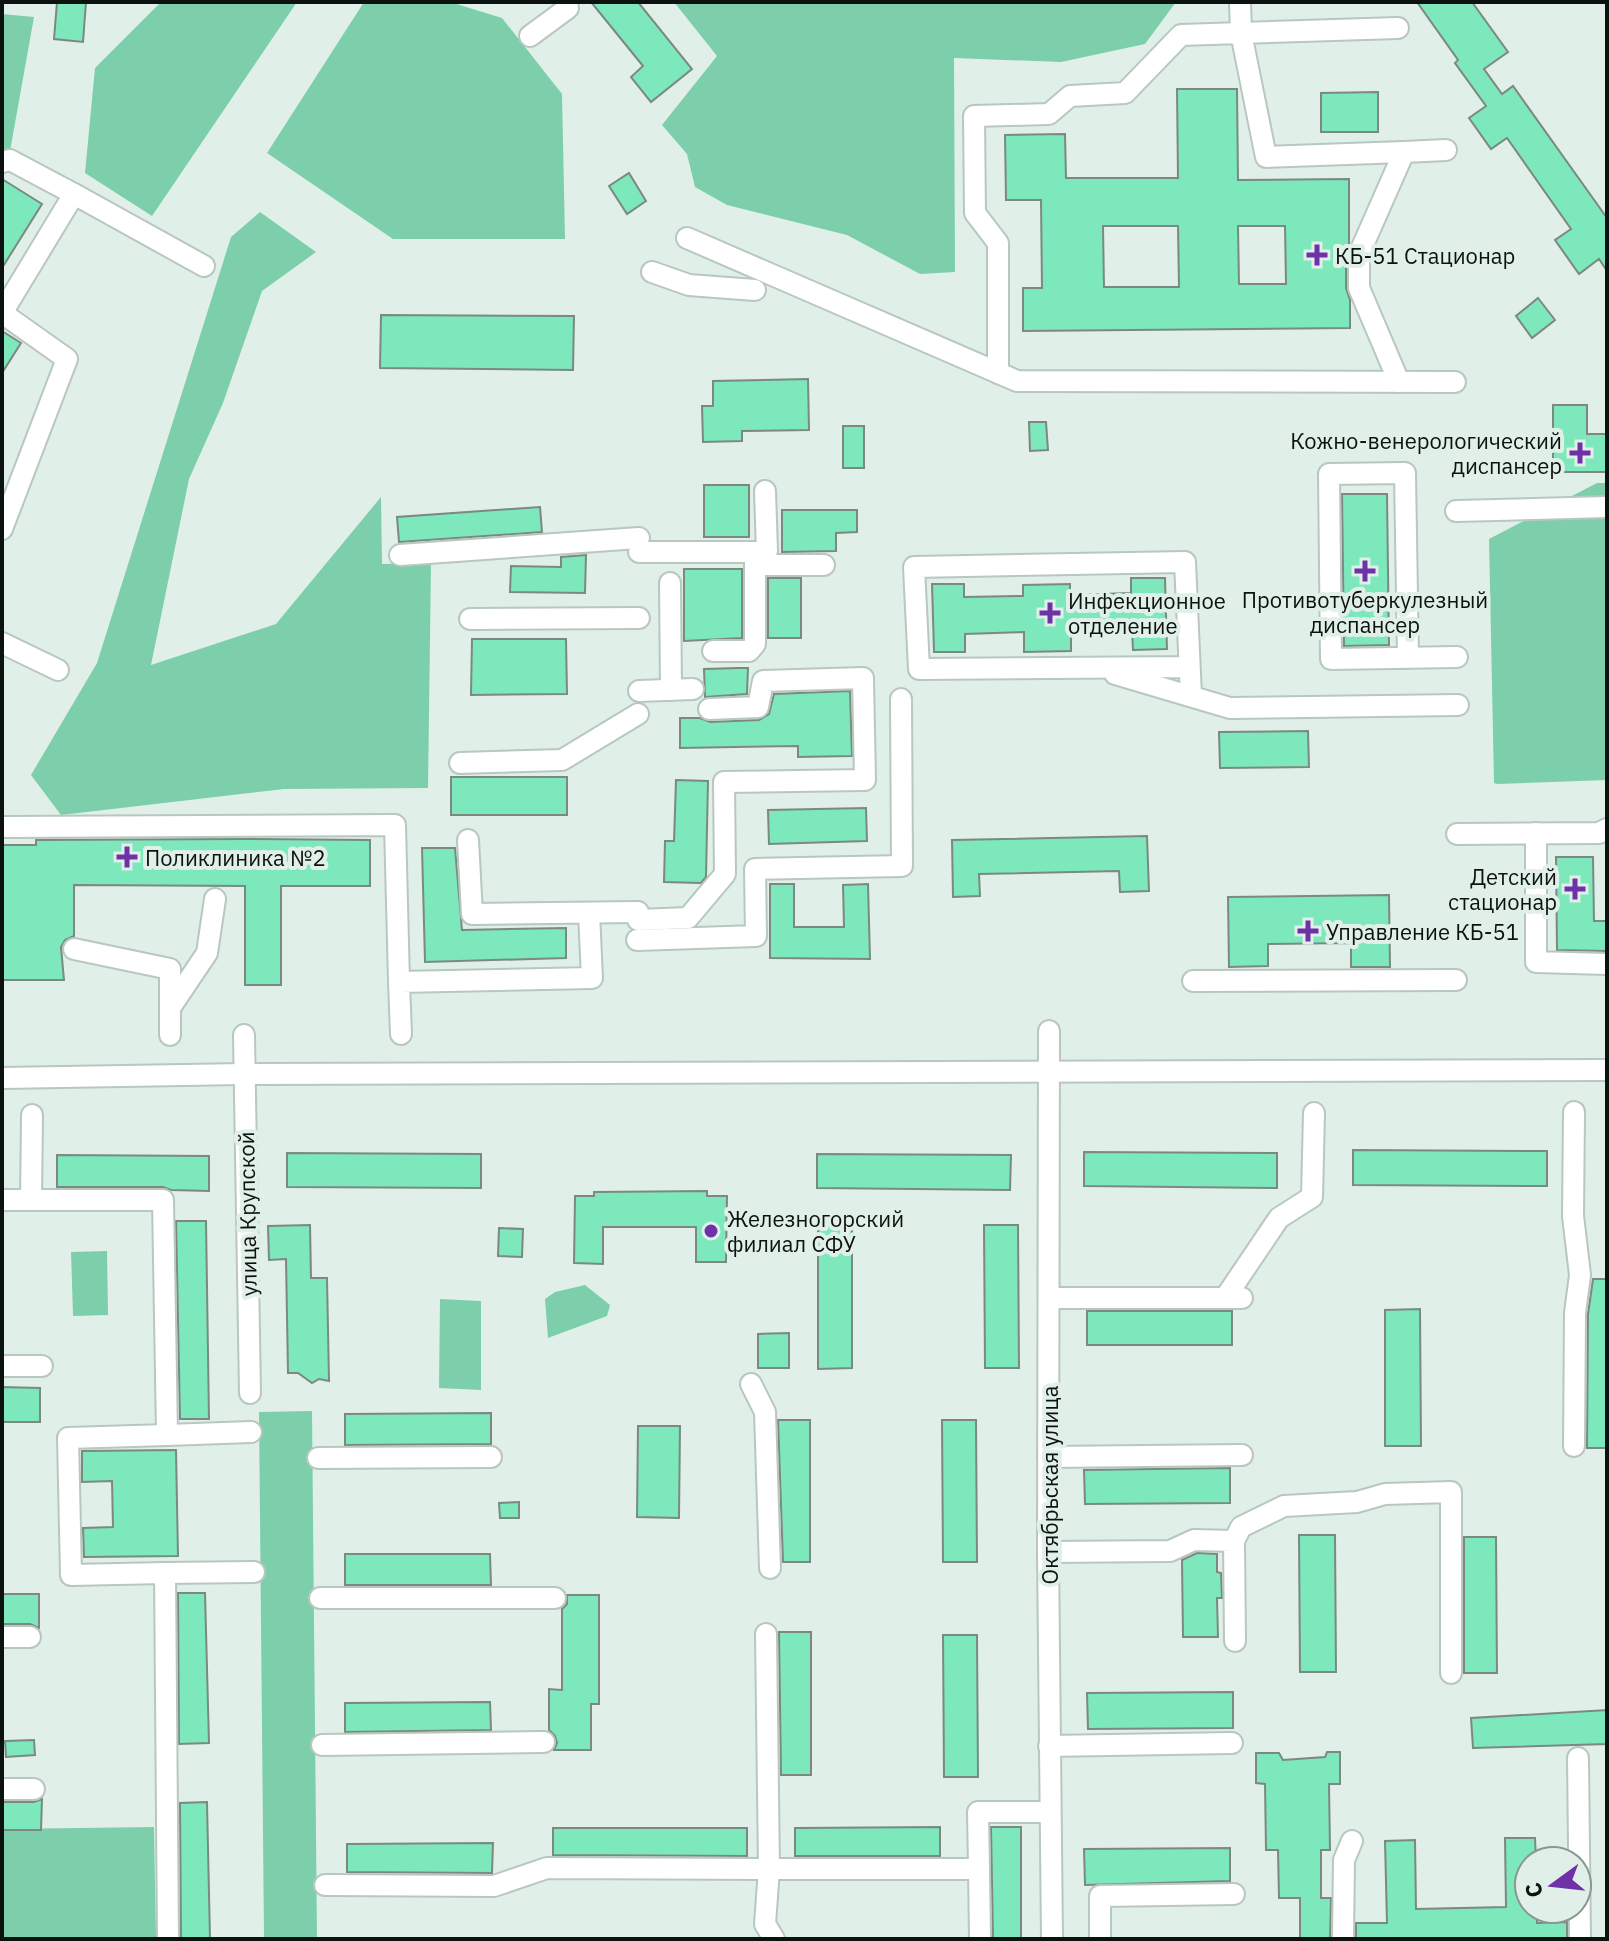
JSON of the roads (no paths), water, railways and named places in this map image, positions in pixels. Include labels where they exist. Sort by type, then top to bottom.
[{"type":"street","points":[[1240,2],[1241,33],[1266,157],[1446,150]]},
{"type":"street","points":[[530,36],[568,8]]},
{"type":"street","points":[[998,373],[998,243],[975,213],[974,116],[1049,114],[1070,96],[1125,93],[1181,35],[1398,28]]},
{"type":"street","points":[[1399,382],[1359,288],[1359,254],[1404,152]]},
{"type":"street","points":[[2,162],[10,160],[204,266]]},
{"type":"street","points":[[2,529],[67,359],[2,313],[74,194]]},
{"type":"street","points":[[687,238],[1017,381],[1455,382]]},
{"type":"street","points":[[652,272],[689,285],[755,290]]},
{"type":"street","points":[[1408,658],[1405,473],[1329,474],[1331,659],[1408,658],[1457,657]]},
{"type":"street","points":[[755,559],[767,551],[765,491]]},
{"type":"street","points":[[1456,511],[1607,507]]},
{"type":"street","points":[[400,555],[639,545],[824,565]]},
{"type":"street","points":[[713,651],[749,651],[755,644],[755,559]]},
{"type":"street","points":[[1189,667],[919,669],[914,567],[1185,562],[1191,696]]},
{"type":"street","points":[[670,583],[671,690]]},
{"type":"street","points":[[470,619],[639,618]]},
{"type":"street","points":[[2,643],[58,670]]},
{"type":"street","points":[[1092,668],[1230,708],[1458,705]]},
{"type":"street","points":[[638,924],[688,918],[725,874],[724,782],[865,780],[863,678],[763,681],[758,707],[709,709]]},
{"type":"street","points":[[639,691],[693,689]]},
{"type":"street","points":[[468,840],[472,914],[589,913],[638,924],[756,936],[755,869],[902,866],[901,699]]},
{"type":"street","points":[[460,763],[562,760],[638,714]]},
{"type":"street","points":[[2,827],[395,825],[401,1034]]},
{"type":"street","points":[[1457,834],[1599,833],[1607,829]]},
{"type":"street","points":[[1536,833],[1536,962],[1607,964]]},
{"type":"street","points":[[170,1008],[207,953],[215,899]]},
{"type":"street","points":[[399,982],[592,978],[589,913]]},
{"type":"street","points":[[74,949],[170,969],[170,1035]]},
{"type":"street","points":[[1193,981],[1456,980]]},
{"type":"street","name":"Октябрьская улица","points":[[1049,1031],[1048,1552],[1052,1939]]},
{"type":"street","name":"улица Крупской","points":[[244,1035],[250,1393]]},
{"type":"street","points":[[2,1078],[244,1074],[1607,1070]]},
{"type":"street","points":[[1574,1112],[1573,1216],[1580,1275],[1575,1313],[1574,1446]]},
{"type":"street","points":[[1050,1298],[1234,1298],[1279,1218],[1312,1197],[1314,1113]]},
{"type":"street","points":[[31,1200],[32,1115]]},
{"type":"street","points":[[2,1200],[163,1200],[167,1435]]},
{"type":"street","points":[[2,1366],[42,1366]]},
{"type":"street","points":[[751,1384],[765,1412],[770,1568]]},
{"type":"street","points":[[251,1432],[68,1438],[71,1575],[254,1572]]},
{"type":"street","points":[[1048,1457],[1242,1455]]},
{"type":"street","points":[[318,1458],[491,1457]]},
{"type":"street","points":[[1235,1641],[1234,1541],[1241,1527],[1284,1506],[1357,1502],[1385,1494],[1451,1492],[1451,1673]]},
{"type":"street","points":[[1048,1552],[1170,1551],[1194,1540],[1234,1541]]},
{"type":"street","points":[[165,1573],[168,1939]]},
{"type":"street","points":[[320,1598],[555,1598]]},
{"type":"street","points":[[766,1634],[769,1869],[765,1924],[774,1939]]},
{"type":"street","points":[[2,1637],[30,1637]]},
{"type":"street","points":[[322,1745],[544,1742]]},
{"type":"street","points":[[1049,1746],[1232,1743]]},
{"type":"street","points":[[1578,1758],[1580,1939]]},
{"type":"street","points":[[2,1789],[34,1789]]},
{"type":"street","points":[[980,1939],[978,1812],[1050,1812]]},
{"type":"street","points":[[1343,1939],[1344,1860],[1352,1841]]},
{"type":"street","points":[[325,1885],[494,1886],[547,1868],[979,1869]]},
{"type":"street","points":[[1100,1939],[1100,1896],[1234,1894]]},
{"type":"place","name":"КБ-51 Стационар","points":[[1317,255]]},
{"type":"place","name":"Кожно-венерологический диспансер","points":[[1580,453]]},
{"type":"place","name":"Противотуберкулезный диспансер","points":[[1365,571]]},
{"type":"place","name":"Инфекционное отделение","points":[[1050,613]]},
{"type":"place","name":"Поликлиника №2","points":[[127,857]]},
{"type":"place","name":"Детский стационар","points":[[1575,889]]},
{"type":"place","name":"Управление КБ-51","points":[[1308,931]]},
{"type":"place","name":"Железногорский филиал СФУ","points":[[711,1231]]}]
